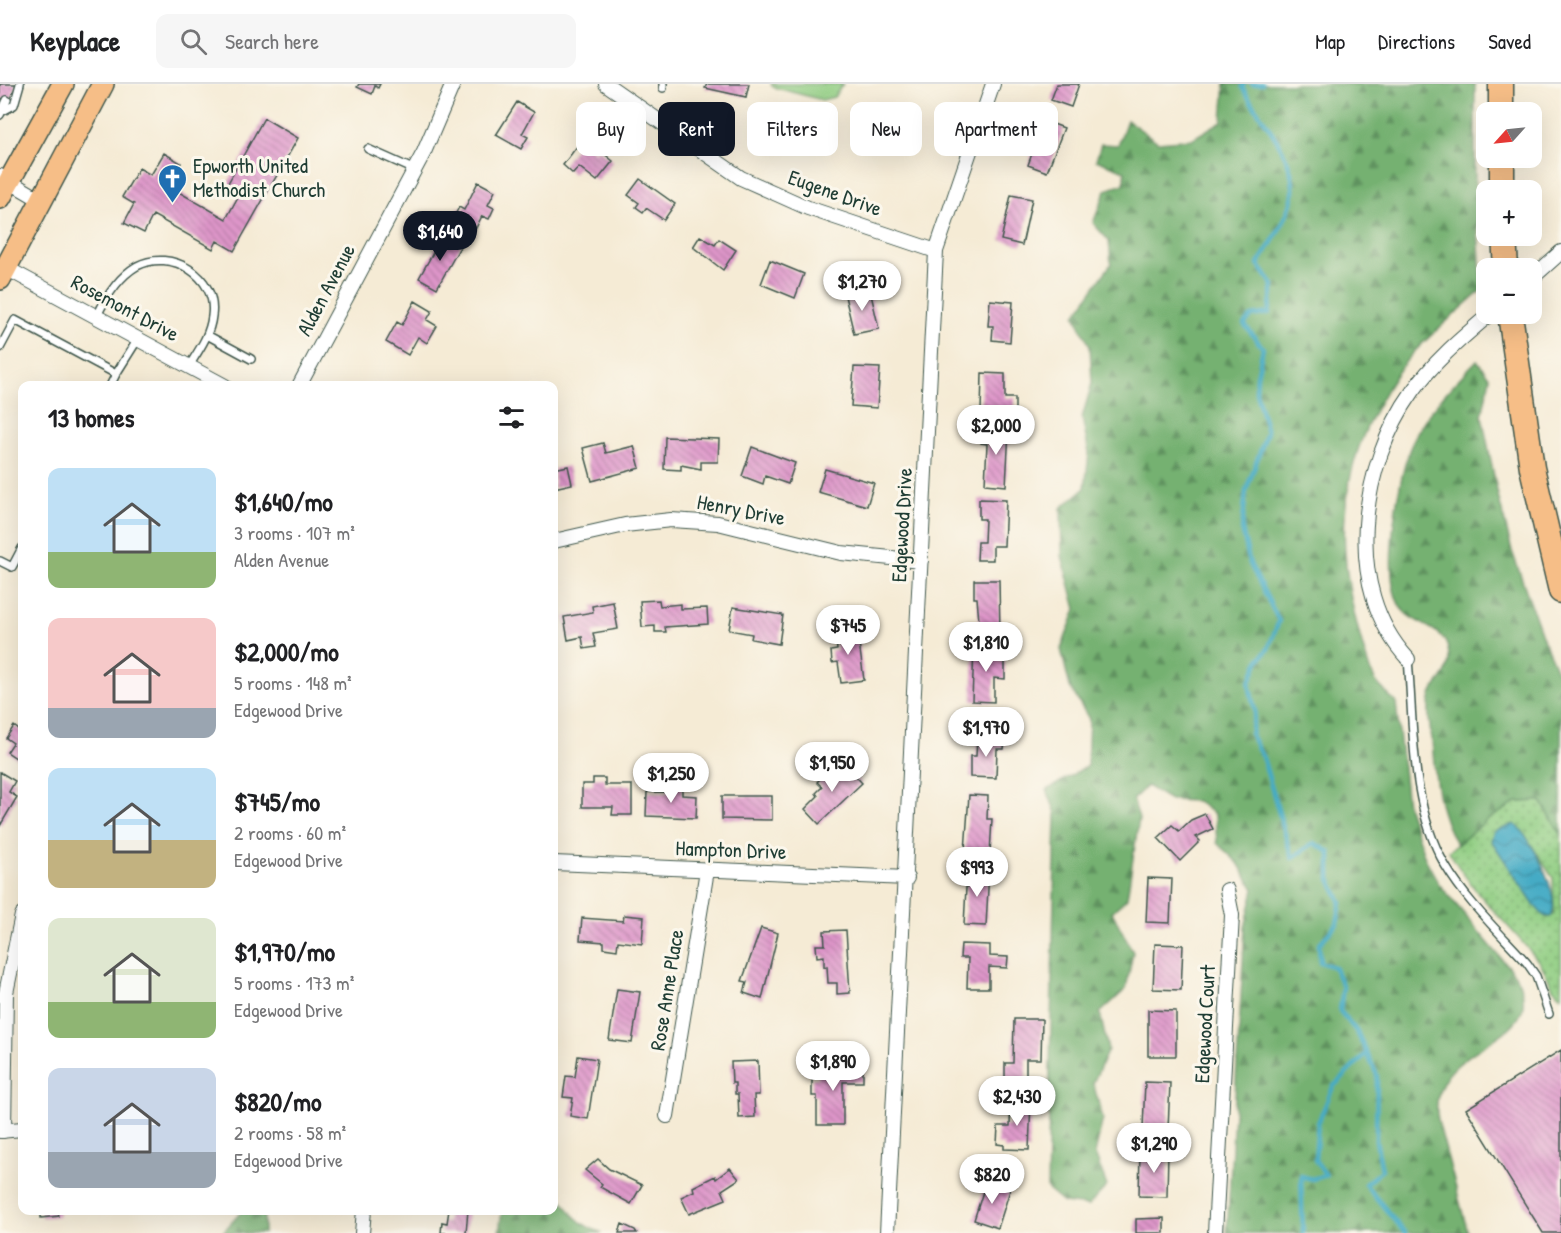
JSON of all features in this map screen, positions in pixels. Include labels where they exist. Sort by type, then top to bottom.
[{"type":"highway","points":[[1501,84],[1501,102]]},
{"type":"highway","points":[[1511,324],[1532,468],[1561,591]]},
{"type":"main road","points":[[3,185],[63,84]]},
{"type":"main road","points":[[3,274],[103,84]]},
{"type":"street","name":"Alden Avenue","points":[[302,381],[415,170],[453,84]]},
{"type":"street","name":"Eugene Drive","points":[[606,84],[741,178],[808,208],[936,250]]},
{"type":"street","name":"Edgewood Drive","points":[[887,1231],[907,878],[936,250],[993,84]]},
{"type":"street","points":[[3,185],[40,200]]},
{"type":"street","points":[[1542,269],[1561,252]]},
{"type":"street","name":"Rosemont Drive","points":[[3,274],[97,316],[216,381]]},
{"type":"street","points":[[1408,659],[1391,641],[1380,619],[1372,592],[1367,563],[1369,499],[1378,459],[1399,412],[1425,375],[1478,324]]},
{"type":"street","name":"Henry Drive","points":[[558,540],[625,525],[671,520],[718,523],[841,553],[921,561]]},
{"type":"street","name":"Hampton Drive","points":[[558,863],[907,878]]},
{"type":"street","name":"Rose Anne Place","points":[[667,1116],[707,870]]},
{"type":"street","name":"Edgewood Court","points":[[1215,1233],[1232,915],[1227,890]]},
{"type":"street","points":[[18,934],[6,993],[2,1131],[18,1130]]},
{"type":"street","points":[[362,1233],[364,1215]]},
{"type":"lane","points":[[2,113],[14,105],[20,84]]},
{"type":"lane","points":[[2,113],[6,100]]},
{"type":"lane","points":[[368,149],[415,170]]},
{"type":"lane","points":[[97,316],[118,282],[136,267],[160,260],[172,260],[191,269],[205,285],[213,304],[207,335],[189,366]]},
{"type":"lane","points":[[0,348],[15,320],[116,374]]},
{"type":"lane","points":[[207,335],[251,359]]},
{"type":"lane","points":[[112,381],[138,339]]},
{"type":"lane","points":[[0,561],[12,567],[18,556]]},
{"type":"lane","points":[[1408,659],[1420,788],[1434,843],[1456,883],[1527,963],[1539,984],[1549,1014]]},
{"type":"green space","points":[[771,84],[843,84],[834,97],[822,100],[773,87]]},
{"type":"green space","points":[[1225,84],[1475,84],[1476,246],[1479,246],[1480,258],[1476,258],[1476,295],[1414,352],[1399,370],[1382,398],[1362,438],[1352,471],[1346,503],[1344,536],[1346,569],[1352,602],[1370,670],[1377,683],[1396,703],[1407,805],[1425,858],[1439,884],[1515,975],[1523,999],[1519,1017],[1505,1031],[1449,1073],[1438,1094],[1438,1121],[1468,1233],[1227,1233],[1245,927],[1254,889],[1238,863],[1217,843],[1215,815],[1197,801],[1170,800],[1147,786],[1133,799],[1139,819],[1127,898],[1112,912],[1133,952],[1126,989],[1100,1013],[1108,1050],[1093,1083],[1103,1118],[1095,1154],[1107,1186],[1088,1206],[1064,1203],[1047,1189],[1056,813],[1047,790],[1087,766],[1089,719],[1070,687],[1061,649],[1076,609],[1062,556],[1061,508],[1085,488],[1089,453],[1082,418],[1092,383],[1090,346],[1075,315],[1111,264],[1109,241],[1093,223],[1106,190],[1124,184],[1125,171],[1096,160],[1101,144],[1118,145],[1127,120],[1158,142],[1192,139],[1222,121]]},
{"type":"green space","points":[[1477,360],[1490,378],[1482,416],[1512,551],[1544,641],[1561,680],[1561,834],[1541,801],[1517,802],[1487,820],[1457,845],[1445,820],[1438,794],[1429,714],[1432,693],[1449,663],[1447,645],[1436,632],[1413,619],[1400,606],[1394,591],[1392,549],[1397,500],[1407,456],[1413,441],[1433,408]]},
{"type":"green space","points":[[1541,801],[1561,834],[1561,996],[1539,962],[1480,895],[1449,851],[1487,820],[1517,802]],"holes":[[[1514,824],[1521,829],[1553,878],[1554,914],[1547,918],[1534,905],[1491,840],[1494,832]]]},
{"type":"green space","points":[[558,1192],[579,1221],[603,1233],[499,1233],[501,1215],[558,1215]]},
{"type":"green space","points":[[238,1215],[264,1216],[264,1233],[222,1233]]},
{"type":"water","points":[[1514,824],[1527,838],[1550,884],[1553,907],[1551,917],[1544,916],[1534,905],[1491,840],[1494,832]]},
{"type":"building","points":[[0,84],[16,84],[11,101],[0,98]]},
{"type":"building","points":[[359,84],[380,84],[378,88],[375,86],[372,94],[357,87]]},
{"type":"building","points":[[707,84],[749,84],[746,97],[705,88]]},
{"type":"building","points":[[1057,84],[1079,84],[1071,107],[1051,100]]},
{"type":"building","points":[[517,102],[534,112],[522,134],[528,137],[521,149],[496,135]]},
{"type":"building","points":[[264,118],[298,138],[234,251],[217,241],[213,249],[153,215],[144,233],[124,223],[134,204],[122,197],[139,168],[151,175],[164,153],[181,163],[168,186],[226,219],[240,193],[227,185]]},
{"type":"building","points":[[1058,126],[1064,128],[1058,144]]},
{"type":"building","points":[[576,148],[576,156],[607,156],[613,161],[597,181],[579,167],[573,174],[563,165]]},
{"type":"building","points":[[1031,156],[1053,156],[1047,172],[1028,165]]},
{"type":"building","points":[[640,179],[675,204],[664,220],[646,208],[643,212],[636,207],[639,203],[628,195]]},
{"type":"building","points":[[478,182],[495,191],[488,205],[494,208],[489,219],[482,216],[475,230],[453,219],[459,207],[464,210]]},
{"type":"building","points":[[1011,195],[1032,199],[1022,245],[1001,240]]},
{"type":"building","points":[[443,235],[461,245],[437,288],[419,278]]},
{"type":"building","points":[[700,236],[715,245],[719,239],[736,250],[723,270],[693,247]]},
{"type":"building","points":[[770,260],[804,274],[795,298],[761,284]]},
{"type":"building","points":[[870,290],[879,329],[854,334],[845,296]]},
{"type":"building","points":[[990,300],[1013,302],[1010,342],[992,340],[993,326],[988,326]]},
{"type":"building","points":[[415,301],[432,311],[427,320],[437,326],[427,343],[418,337],[408,355],[386,342],[397,322],[402,325]]},
{"type":"building","points":[[854,367],[880,368],[877,408],[851,406]]},
{"type":"building","points":[[982,373],[1005,374],[1005,398],[1015,398],[1015,412],[981,412]]},
{"type":"building","points":[[982,428],[1009,430],[1006,486],[985,484],[987,444],[981,443]]},
{"type":"building","points":[[665,437],[719,439],[718,462],[701,462],[701,469],[681,465],[681,470],[664,469]]},
{"type":"building","points":[[603,443],[606,453],[634,446],[640,468],[592,481],[583,448]]},
{"type":"building","points":[[752,447],[795,463],[788,484],[765,476],[763,484],[742,476]]},
{"type":"building","points":[[568,466],[572,484],[558,487],[558,468]]},
{"type":"building","points":[[825,469],[874,483],[867,506],[818,492]]},
{"type":"building","points":[[979,499],[1006,500],[1004,546],[993,546],[993,560],[977,560],[978,542],[984,542],[985,519],[979,519]]},
{"type":"building","points":[[974,580],[999,580],[1000,633],[980,633],[977,598],[974,598]]},
{"type":"building","points":[[659,600],[660,606],[681,604],[681,609],[707,608],[708,624],[665,627],[666,632],[655,632],[655,626],[642,627],[640,601]]},
{"type":"building","points":[[613,602],[618,629],[593,633],[596,647],[584,649],[582,637],[568,640],[564,617],[593,612],[592,606]]},
{"type":"building","points":[[733,607],[783,615],[779,644],[751,639],[752,634],[729,630]]},
{"type":"building","points":[[857,628],[864,680],[841,683],[838,662],[832,663],[831,651],[837,650],[835,632]]},
{"type":"building","points":[[974,647],[998,648],[998,660],[1005,661],[1005,679],[994,678],[994,702],[972,701]]},
{"type":"building","points":[[14,726],[18,729],[18,759],[7,752],[13,743],[6,738]]},
{"type":"building","points":[[977,738],[1005,739],[1004,749],[997,749],[996,778],[970,777],[970,756],[976,756]]},
{"type":"building","points":[[832,767],[840,776],[848,768],[862,783],[819,824],[805,809],[818,796],[816,793],[822,787],[817,782]]},
{"type":"building","points":[[0,772],[15,781],[9,792],[17,797],[0,826]]},
{"type":"building","points":[[593,778],[605,778],[605,785],[632,785],[632,815],[612,815],[613,807],[582,807],[582,784],[593,784]]},
{"type":"building","points":[[669,785],[682,786],[682,795],[697,796],[696,818],[646,816],[647,792],[668,792]]},
{"type":"building","points":[[969,795],[988,796],[987,819],[992,819],[990,853],[965,851]]},
{"type":"building","points":[[722,796],[772,796],[772,820],[722,819]]},
{"type":"building","points":[[1205,814],[1213,829],[1196,837],[1200,841],[1180,861],[1158,838],[1172,825],[1179,831],[1191,820]]},
{"type":"building","points":[[967,869],[989,870],[986,926],[964,925]]},
{"type":"building","points":[[1148,878],[1172,879],[1170,923],[1146,922]]},
{"type":"building","points":[[624,915],[644,917],[642,944],[618,941],[617,950],[604,948],[604,942],[580,940],[582,918],[623,921]]},
{"type":"building","points":[[761,928],[778,933],[762,999],[744,993],[747,982],[742,981]]},
{"type":"building","points":[[846,930],[850,993],[837,994],[837,983],[828,983],[824,956],[817,957],[816,945],[825,945],[824,931]]},
{"type":"building","points":[[961,944],[990,945],[990,956],[1008,957],[1007,968],[989,967],[989,988],[967,988],[968,958],[960,958]]},
{"type":"building","points":[[1155,944],[1183,945],[1181,990],[1153,989]]},
{"type":"building","points":[[617,989],[640,992],[632,1043],[609,1040]]},
{"type":"building","points":[[1148,1010],[1176,1011],[1176,1056],[1148,1056]]},
{"type":"building","points":[[1014,1019],[1042,1019],[1041,1059],[1026,1059],[1026,1080],[1005,1080],[1005,1063],[1013,1063]]},
{"type":"building","points":[[1561,1050],[1561,1233],[1543,1233],[1466,1109]]},
{"type":"building","points":[[578,1056],[597,1059],[588,1119],[570,1116],[573,1098],[563,1097],[566,1076],[575,1077]]},
{"type":"building","points":[[758,1061],[759,1095],[754,1095],[755,1117],[739,1118],[738,1094],[735,1094],[735,1083],[732,1083],[731,1062]]},
{"type":"building","points":[[818,1066],[863,1066],[863,1082],[843,1082],[843,1125],[817,1125],[817,1096],[812,1096],[812,1078],[818,1078]]},
{"type":"building","points":[[1145,1082],[1170,1083],[1168,1129],[1143,1128]]},
{"type":"building","points":[[1011,1099],[1031,1100],[1029,1150],[1004,1149],[1004,1145],[997,1144],[998,1126],[1010,1126]]},
{"type":"building","points":[[1140,1151],[1168,1152],[1167,1197],[1139,1196]]},
{"type":"building","points":[[598,1159],[609,1169],[642,1185],[631,1204],[600,1187],[602,1184],[585,1170]]},
{"type":"building","points":[[730,1168],[739,1179],[722,1190],[726,1199],[689,1214],[681,1197],[694,1191],[693,1187],[715,1176],[716,1179]]},
{"type":"building","points":[[986,1182],[1010,1190],[998,1228],[974,1220]]},
{"type":"building","points":[[41,1215],[59,1216],[41,1218]]},
{"type":"building","points":[[448,1215],[468,1215],[466,1233],[441,1233],[442,1222],[447,1223]]},
{"type":"building","points":[[1164,1218],[1164,1233],[1136,1233],[1136,1219]]},
{"type":"building","points":[[622,1224],[635,1230],[637,1233],[619,1233]]},
{"type":"waterway","points":[[1244,84],[1242,87],[1283,151],[1289,165],[1293,194],[1284,221],[1258,264],[1273,285],[1269,313],[1252,316],[1244,324],[1263,348],[1256,392],[1267,432],[1246,491],[1242,529],[1250,564],[1279,621],[1268,649],[1259,660],[1249,684],[1255,711],[1251,735],[1263,758],[1292,858],[1314,843],[1330,852],[1330,879],[1341,902],[1337,924],[1319,944],[1320,962],[1334,967],[1343,987],[1340,1011],[1357,1032],[1377,1075],[1376,1141],[1382,1170],[1365,1184],[1405,1233]]},
{"type":"waterway","points":[[1252,84],[1262,84]]},
{"type":"waterway","points":[[1303,1233],[1301,1176],[1312,1179],[1326,1175],[1315,1160],[1318,1123],[1333,1087],[1366,1054]]},
{"type":"place","name":"Epworth United Methodist Church","points":[[172,204]]}]
